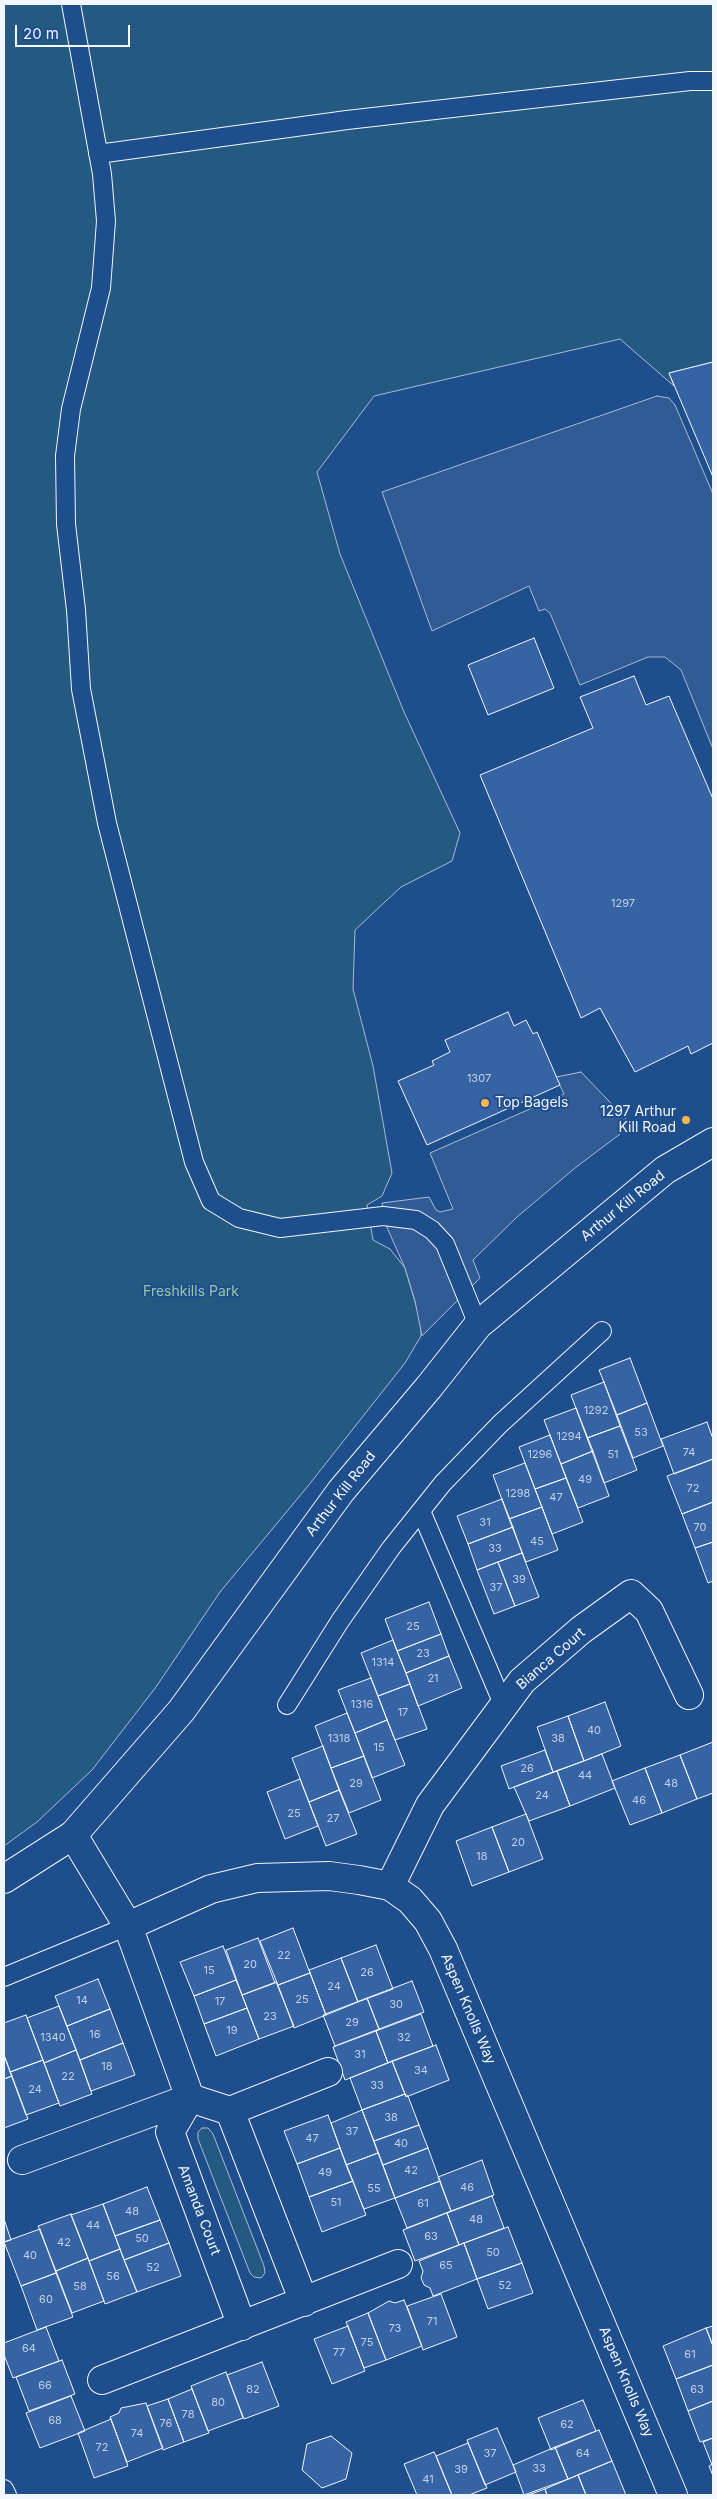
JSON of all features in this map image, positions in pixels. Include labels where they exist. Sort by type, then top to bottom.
[{"type":"street","name":"Arthur Kill Road","points":[[4,1879],[73,1835],[181,1711],[341,1491],[429,1387],[478,1325],[665,1170],[713,1142]]},
{"type":"street","name":"Bianca Court","points":[[390,1886],[430,1805],[503,1704],[522,1681],[581,1630],[631,1594],[649,1611],[688,1696]]},
{"type":"street","points":[[73,1835],[128,1926],[190,2098]]},
{"type":"street","name":"Aspen Knolls Way","points":[[128,1926],[211,1889],[257,1878],[328,1876],[390,1886],[410,1900],[428,1921],[443,1949],[673,2495]]},
{"type":"street","points":[[22,2160],[190,2098],[230,2110],[328,2072]]},
{"type":"street","name":"Amanda Court","points":[[190,2098],[170,2132],[242,2326]]},
{"type":"street","points":[[230,2110],[304,2302]]},
{"type":"street","points":[[102,2380],[398,2264]]},
{"type":"lane","points":[[71,4],[98,154],[106,221],[101,288],[71,409],[65,456],[66,524],[76,610],[81,689],[107,823],[194,1162],[211,1201],[239,1218],[280,1228],[383,1216],[416,1220],[432,1230],[445,1244],[478,1325]]},
{"type":"lane","points":[[98,154],[347,120],[690,81],[713,82]]},
{"type":"lane","points":[[287,1705],[340,1621],[391,1548],[443,1483],[500,1424],[602,1331]]},
{"type":"lane","points":[[421,1511],[503,1704]]},
{"type":"lane","points":[[4,1977],[128,1926]]},
{"type":"lane","points":[[4,2489],[7,2495]]},
{"type":"green space","name":"Freshkills Park","points":[[4,4],[713,4],[713,362],[669,373],[674,386],[620,339],[374,396],[317,472],[340,554],[404,712],[460,833],[452,861],[401,887],[355,930],[353,989],[373,1066],[392,1173],[382,1196],[367,1205],[373,1240],[390,1249],[405,1268],[421,1322],[421,1336],[405,1363],[308,1486],[220,1592],[156,1687],[92,1770],[37,1822],[4,1846]]},
{"type":"green space","points":[[202,2128],[208,2128],[213,2134],[264,2266],[265,2273],[261,2278],[254,2277],[250,2273],[198,2139],[198,2132]]},
{"type":"shaded area","points":[[657,396],[669,398],[675,405],[713,494],[713,749],[681,670],[665,657],[648,657],[580,685],[550,613],[545,609],[539,611],[529,586],[432,631],[382,492]]},
{"type":"shaded area","points":[[581,1072],[632,1125],[575,1168],[517,1217],[473,1260],[480,1278],[422,1336],[415,1301],[405,1268],[385,1223],[382,1203],[429,1197],[436,1210],[440,1212],[453,1209],[430,1153],[564,1094],[556,1077]]},
{"type":"building","points":[[713,362],[713,477],[669,373]]},
{"type":"building","points":[[534,638],[554,688],[488,715],[468,665]]},
{"type":"building","points":[[634,676],[646,705],[669,696],[713,799],[713,1043],[691,1054],[688,1046],[635,1072],[600,1008],[581,1018],[480,775],[593,728],[580,697]]},
{"type":"building","points":[[508,1012],[514,1026],[526,1020],[533,1034],[537,1032],[560,1085],[427,1145],[398,1081],[434,1065],[432,1061],[450,1052],[445,1040]]},
{"type":"building","points":[[630,1358],[647,1403],[617,1415],[599,1370]]},
{"type":"building","points":[[604,1382],[620,1426],[587,1438],[571,1395]]},
{"type":"building","points":[[647,1403],[663,1446],[633,1458],[617,1415]]},
{"type":"building","points":[[576,1408],[593,1451],[561,1464],[544,1420]]},
{"type":"building","points":[[707,1422],[713,1439],[713,1459],[674,1474],[661,1439]]},
{"type":"building","points":[[620,1426],[637,1470],[604,1483],[587,1438]]},
{"type":"building","points":[[550,1435],[566,1478],[535,1489],[519,1447]]},
{"type":"building","points":[[593,1451],[609,1496],[578,1508],[561,1464]]},
{"type":"building","points":[[713,1459],[713,1502],[682,1514],[667,1476]]},
{"type":"building","points":[[525,1463],[542,1507],[509,1519],[493,1475]]},
{"type":"building","points":[[566,1478],[583,1522],[552,1534],[535,1489]]},
{"type":"building","points":[[502,1499],[513,1527],[468,1544],[457,1516]]},
{"type":"building","points":[[713,1502],[713,1542],[695,1548],[682,1514]]},
{"type":"building","points":[[542,1507],[558,1550],[526,1562],[509,1519]]},
{"type":"building","points":[[513,1527],[522,1553],[477,1570],[468,1544]]},
{"type":"building","points":[[713,1542],[713,1581],[708,1583],[695,1548]]},
{"type":"building","points":[[522,1553],[539,1597],[515,1606],[498,1562]]},
{"type":"building","points":[[498,1562],[515,1606],[494,1614],[477,1570]]},
{"type":"building","points":[[429,1602],[441,1634],[397,1651],[385,1619]]},
{"type":"building","points":[[441,1634],[449,1656],[406,1673],[397,1651]]},
{"type":"building","points":[[393,1640],[410,1684],[378,1696],[361,1653]]},
{"type":"building","points":[[449,1656],[462,1688],[418,1706],[406,1673]]},
{"type":"building","points":[[371,1678],[387,1720],[355,1733],[338,1690]]},
{"type":"building","points":[[410,1684],[427,1729],[395,1740],[378,1696]]},
{"type":"building","points":[[605,1702],[621,1746],[584,1761],[568,1716]]},
{"type":"building","points":[[347,1713],[364,1756],[331,1768],[315,1726]]},
{"type":"building","points":[[568,1716],[584,1761],[553,1772],[537,1727]]},
{"type":"building","points":[[387,1720],[405,1765],[372,1778],[355,1733]]},
{"type":"building","points":[[713,1742],[713,1793],[697,1799],[680,1755]]},
{"type":"building","points":[[323,1746],[339,1790],[309,1802],[292,1758]]},
{"type":"building","points":[[545,1750],[553,1772],[509,1789],[501,1766]]},
{"type":"building","points":[[602,1754],[615,1788],[570,1806],[557,1771]]},
{"type":"building","points":[[680,1755],[697,1799],[662,1813],[645,1768]]},
{"type":"building","points":[[364,1756],[381,1800],[349,1813],[331,1768]]},
{"type":"building","points":[[645,1768],[662,1813],[630,1825],[612,1781]]},
{"type":"building","points":[[557,1771],[570,1806],[529,1821],[514,1787]]},
{"type":"building","points":[[300,1779],[318,1826],[285,1839],[267,1792]]},
{"type":"building","points":[[339,1790],[357,1834],[326,1846],[309,1802]]},
{"type":"building","points":[[526,1814],[543,1859],[509,1872],[492,1827]]},
{"type":"building","points":[[492,1827],[509,1872],[472,1886],[456,1841]]},
{"type":"building","points":[[293,1928],[310,1973],[278,1985],[260,1941]]},
{"type":"building","points":[[258,1938],[275,1983],[242,1995],[226,1950]]},
{"type":"building","points":[[376,1945],[393,1989],[358,2002],[341,1958]]},
{"type":"building","points":[[223,1946],[236,1980],[194,1996],[180,1962]]},
{"type":"building","points":[[341,1958],[358,2002],[326,2015],[309,1970]]},
{"type":"building","points":[[310,1973],[326,2015],[294,2028],[278,1985]]},
{"type":"building","points":[[98,1979],[110,2009],[67,2026],[55,1996]]},
{"type":"building","points":[[236,1980],[247,2008],[204,2024],[194,1996]]},
{"type":"building","points":[[412,1981],[424,2012],[379,2029],[367,1998]]},
{"type":"building","points":[[276,1982],[294,2026],[259,2039],[242,1995]]},
{"type":"building","points":[[367,1998],[379,2029],[335,2046],[323,2015]]},
{"type":"building","points":[[59,2006],[76,2050],[44,2063],[27,2018]]},
{"type":"building","points":[[247,2008],[259,2039],[216,2056],[204,2024]]},
{"type":"building","points":[[110,2009],[123,2043],[80,2060],[67,2026]]},
{"type":"building","points":[[421,2014],[433,2046],[388,2063],[376,2031]]},
{"type":"building","points":[[26,2015],[43,2060],[10,2072],[4,2055],[4,2023]]},
{"type":"building","points":[[376,2031],[388,2063],[345,2080],[333,2047]]},
{"type":"building","points":[[123,2043],[135,2075],[91,2091],[80,2060]]},
{"type":"building","points":[[436,2045],[449,2080],[406,2097],[392,2061]]},
{"type":"building","points":[[76,2050],[92,2094],[60,2106],[44,2063]]},
{"type":"building","points":[[4,2055],[12,2076],[4,2079]]},
{"type":"building","points":[[43,2060],[59,2103],[26,2115],[10,2072]]},
{"type":"building","points":[[392,2061],[405,2094],[362,2110],[350,2078]]},
{"type":"building","points":[[12,2076],[28,2119],[4,2128],[4,2079]]},
{"type":"building","points":[[405,2094],[408,2096],[419,2125],[374,2141],[362,2110]]},
{"type":"building","points":[[362,2110],[378,2153],[346,2165],[331,2123]]},
{"type":"building","points":[[328,2115],[340,2148],[297,2164],[284,2131]]},
{"type":"building","points":[[419,2125],[428,2148],[383,2165],[374,2141]]},
{"type":"building","points":[[340,2148],[353,2181],[309,2197],[297,2164]]},
{"type":"building","points":[[428,2148],[440,2181],[395,2198],[383,2165]]},
{"type":"building","points":[[378,2153],[395,2198],[364,2209],[346,2165]]},
{"type":"building","points":[[482,2160],[494,2195],[451,2211],[438,2177]]},
{"type":"building","points":[[353,2181],[366,2215],[322,2232],[309,2197]]},
{"type":"building","points":[[440,2181],[451,2211],[407,2228],[395,2198]]},
{"type":"building","points":[[147,2187],[160,2220],[115,2236],[103,2204]]},
{"type":"building","points":[[492,2196],[504,2228],[459,2245],[447,2213]]},
{"type":"building","points":[[103,2204],[120,2249],[89,2261],[71,2215]]},
{"type":"building","points":[[447,2213],[459,2245],[415,2261],[403,2230]]},
{"type":"building","points":[[71,2214],[88,2258],[56,2271],[38,2226]]},
{"type":"building","points":[[4,2219],[11,2240],[4,2242]]},
{"type":"building","points":[[160,2220],[169,2243],[124,2260],[115,2236]]},
{"type":"building","points":[[508,2227],[522,2263],[477,2279],[464,2243]]},
{"type":"building","points":[[40,2229],[56,2273],[21,2286],[4,2242]]},
{"type":"building","points":[[169,2243],[181,2276],[137,2292],[124,2260]]},
{"type":"building","points":[[464,2243],[477,2279],[433,2296],[430,2288],[424,2285],[421,2278],[423,2271],[419,2261]]},
{"type":"building","points":[[120,2249],[137,2292],[105,2304],[89,2261]]},
{"type":"building","points":[[88,2258],[104,2301],[72,2313],[56,2271]]},
{"type":"building","points":[[522,2263],[533,2293],[488,2309],[477,2279]]},
{"type":"building","points":[[56,2273],[73,2317],[37,2330],[21,2286]]},
{"type":"building","points":[[441,2294],[457,2337],[423,2350],[407,2306]]},
{"type":"building","points":[[404,2300],[422,2346],[386,2360],[368,2313],[389,2301],[395,2303]]},
{"type":"building","points":[[368,2313],[386,2360],[364,2368],[346,2322]]},
{"type":"building","points":[[348,2326],[365,2371],[332,2384],[314,2339]]},
{"type":"building","points":[[713,2326],[713,2346],[706,2328]]},
{"type":"building","points":[[46,2327],[59,2361],[13,2378],[4,2355],[4,2343]]},
{"type":"building","points":[[706,2328],[713,2346],[713,2365],[676,2379],[663,2346]]},
{"type":"building","points":[[62,2360],[75,2394],[29,2411],[16,2377]]},
{"type":"building","points":[[262,2362],[279,2406],[244,2419],[227,2375]]},
{"type":"building","points":[[713,2365],[713,2401],[688,2411],[676,2379]]},
{"type":"building","points":[[226,2372],[243,2418],[208,2431],[191,2386]]},
{"type":"building","points":[[192,2389],[209,2433],[184,2442],[168,2399]]},
{"type":"building","points":[[71,2396],[85,2431],[40,2448],[26,2413]]},
{"type":"building","points":[[168,2399],[184,2442],[163,2450],[147,2406]]},
{"type":"building","points":[[583,2400],[596,2431],[551,2450],[538,2418]]},
{"type":"building","points":[[713,2401],[713,2438],[700,2442],[688,2411]]},
{"type":"building","points":[[146,2403],[163,2448],[127,2462],[110,2417],[119,2413],[121,2408]]},
{"type":"building","points":[[111,2419],[128,2466],[94,2478],[78,2433]]},
{"type":"building","points":[[497,2428],[516,2472],[485,2485],[467,2440]]},
{"type":"building","points":[[599,2430],[612,2461],[568,2479],[555,2447]]},
{"type":"building","points":[[331,2436],[352,2453],[346,2479],[322,2488],[302,2470],[307,2444]]},
{"type":"building","points":[[713,2438],[713,2464],[712,2465],[703,2442]]},
{"type":"building","points":[[468,2443],[487,2488],[469,2495],[452,2495],[436,2456]]},
{"type":"building","points":[[555,2447],[568,2479],[524,2495],[513,2465]]},
{"type":"building","points":[[434,2452],[452,2495],[417,2495],[404,2464]]},
{"type":"building","points":[[612,2461],[626,2495],[586,2495],[578,2475]]},
{"type":"building","points":[[713,2464],[713,2476],[709,2466]]},
{"type":"building","points":[[578,2475],[586,2495],[547,2495],[545,2489]]},
{"type":"building","points":[[545,2489],[547,2495],[528,2495]]},
{"type":"place","name":"Top Bagels","points":[[485,1103]]},
{"type":"place","name":"1297 Arthur Kill Road","points":[[686,1120]]}]
